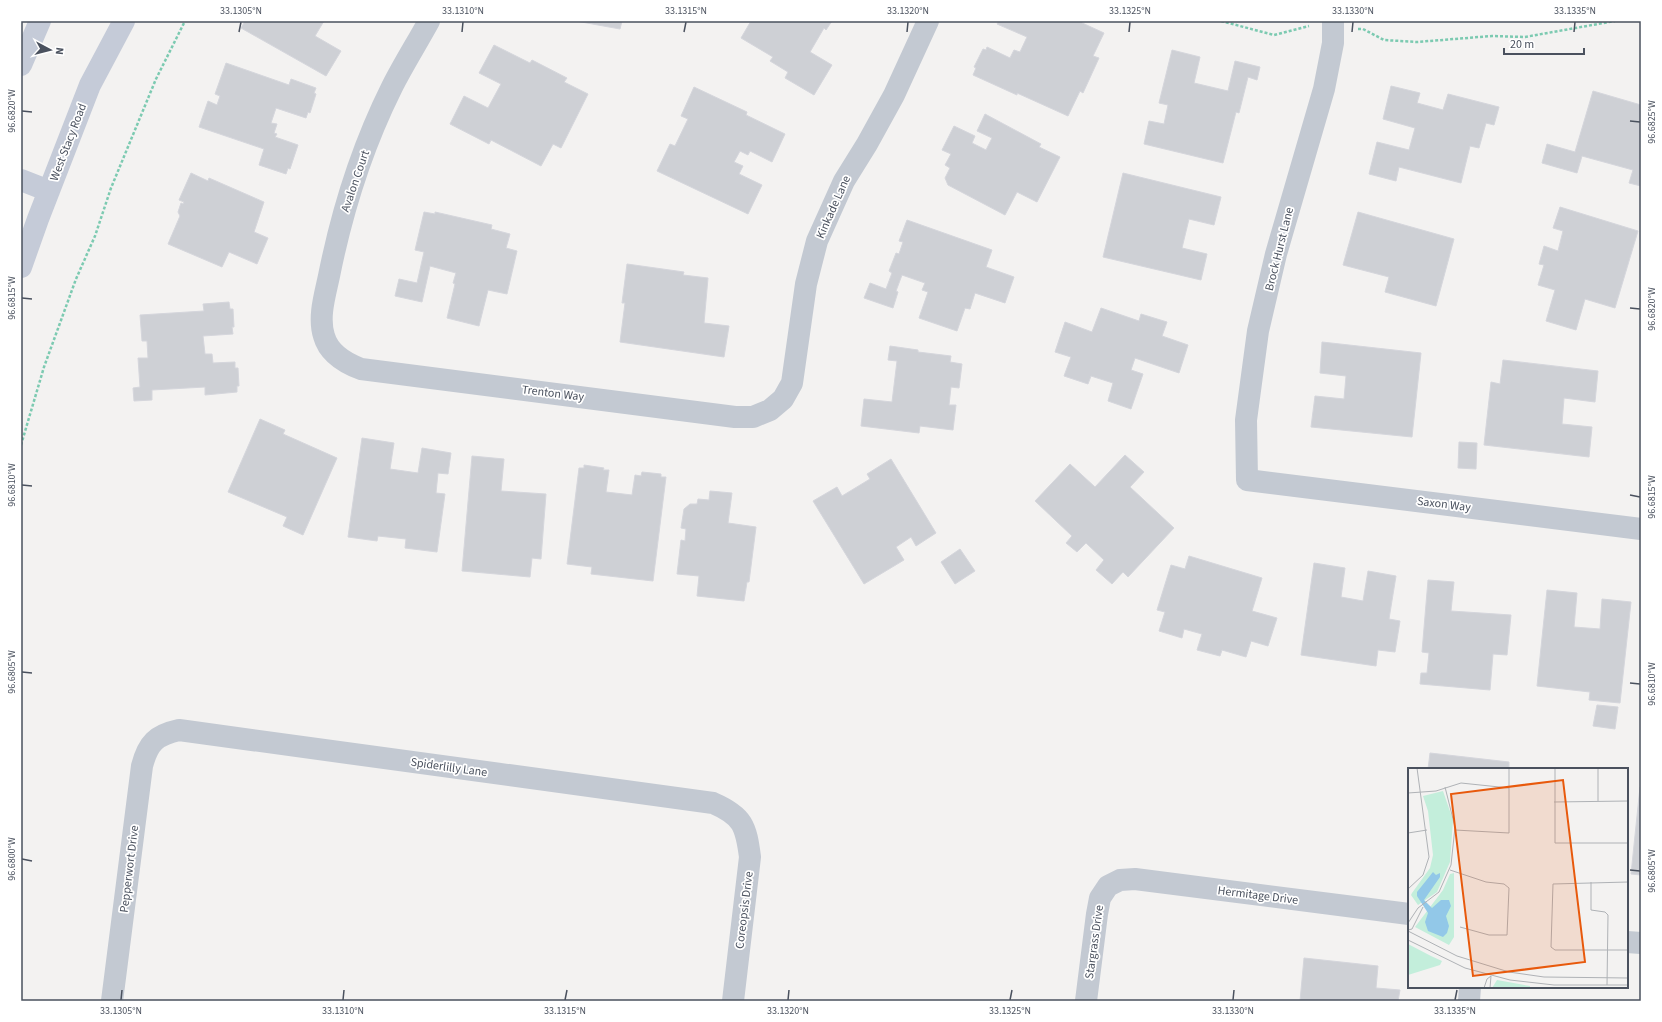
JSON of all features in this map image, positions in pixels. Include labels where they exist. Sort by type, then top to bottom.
[{"type":"main road","points":[[21,65],[40,21]]},
{"type":"main road","name":"West Stacy Road","points":[[21,267],[90,85],[124,21]]},
{"type":"main road","points":[[21,180],[49,191]]},
{"type":"street","name":"Avalon Court","points":[[333,352],[324,337],[322,320],[335,244],[349,191],[392,87],[429,21]]},
{"type":"street","name":"Kinkade Lane","points":[[776,405],[784,398],[792,383],[806,284],[826,218],[844,180],[867,144],[894,95],[928,21]]},
{"type":"street","name":"Brock Hurst Lane","points":[[1247,480],[1246,420],[1258,331],[1276,254],[1324,89],[1333,43],[1333,24]]},
{"type":"street","name":"Trenton Way","points":[[333,352],[345,363],[361,369],[735,417],[753,416],[770,410],[776,405]]},
{"type":"street","name":"Saxon Way","points":[[1247,480],[1641,528]]},
{"type":"street","name":"Spiderlilly Lane","points":[[154,740],[165,733],[179,730],[713,803],[730,810],[741,820]]},
{"type":"street","name":"Pepperwort Drive","points":[[112,1001],[142,766],[146,752],[154,740]]},
{"type":"street","name":"Coreopsis Drive","points":[[733,1001],[750,857],[748,836],[741,820]]},
{"type":"street","name":"Hermitage Drive","points":[[1108,886],[1120,880],[1135,879],[1408,914]]},
{"type":"street","name":"Stargrass Drive","points":[[1086,1001],[1096,914],[1100,898],[1108,886]]},
{"type":"street","points":[[1628,942],[1641,943]]},
{"type":"street","points":[[1468,1001],[1470,988]]},
{"type":"path","points":[[21,445],[44,367],[76,279],[95,236],[111,188],[156,78],[185,21]]},
{"type":"path","points":[[1221,21],[1274,35],[1307,26],[1333,24],[1363,29],[1384,40],[1417,42],[1492,36],[1525,37],[1615,21]]},
{"type":"building","points":[[245,21],[324,21],[315,36],[341,51],[326,76],[241,28]]},
{"type":"building","points":[[576,21],[622,21],[620,29]]},
{"type":"building","points":[[751,21],[832,21],[826,30],[824,28],[810,52],[832,65],[814,95],[785,78],[788,72],[770,61],[773,57],[741,38]]},
{"type":"building","points":[[999,21],[1078,21],[1104,33],[1093,56],[1099,58],[1083,93],[1080,91],[1068,116],[973,75],[976,68],[974,67],[983,49],[986,50],[987,47],[1010,58],[1014,50],[1020,52],[1027,37],[997,24]]},
{"type":"building","points":[[494,45],[530,63],[532,60],[567,78],[564,82],[588,94],[561,148],[553,144],[541,166],[491,140],[489,144],[450,124],[464,96],[488,108],[501,84],[479,73]]},
{"type":"building","points":[[1172,50],[1200,57],[1194,83],[1228,91],[1235,61],[1260,67],[1257,80],[1248,77],[1239,113],[1236,112],[1223,163],[1144,144],[1149,121],[1164,124],[1168,105],[1159,103]]},
{"type":"building","points":[[226,63],[289,85],[291,79],[316,88],[314,93],[316,94],[310,113],[308,112],[306,118],[276,108],[271,123],[277,124],[274,133],[277,134],[275,137],[298,145],[290,169],[288,168],[286,174],[259,165],[264,149],[199,127],[208,101],[217,105],[220,96],[215,94]]},
{"type":"building","points":[[1391,86],[1420,93],[1417,103],[1443,110],[1448,94],[1499,107],[1494,125],[1486,123],[1479,148],[1470,146],[1461,183],[1399,167],[1396,181],[1369,174],[1377,142],[1409,150],[1415,128],[1383,119]]},
{"type":"building","points":[[694,87],[747,112],[746,115],[785,134],[772,162],[750,151],[748,155],[740,151],[734,162],[743,166],[739,174],[762,185],[748,214],[657,171],[670,144],[675,146],[688,119],[681,116]]},
{"type":"building","points":[[1593,91],[1641,105],[1641,186],[1629,183],[1633,170],[1582,156],[1577,173],[1542,163],[1547,144],[1575,152]]},
{"type":"building","points":[[985,114],[1041,144],[1039,147],[1060,157],[1037,202],[1017,192],[1005,215],[948,185],[945,178],[950,168],[945,165],[951,154],[942,150],[954,126],[975,136],[972,143],[986,150],[992,138],[977,131]]},
{"type":"building","points":[[191,173],[208,181],[209,178],[264,202],[254,232],[268,238],[257,264],[229,252],[222,267],[168,244],[180,216],[178,212],[181,203],[183,204],[184,202],[179,200]]},
{"type":"building","points":[[1123,173],[1221,197],[1214,225],[1189,219],[1182,248],[1207,254],[1201,280],[1103,257]]},
{"type":"building","points":[[1560,207],[1638,231],[1615,308],[1585,299],[1576,330],[1546,321],[1555,290],[1538,285],[1544,265],[1539,264],[1544,246],[1558,251],[1563,231],[1553,228]]},
{"type":"building","points":[[424,212],[435,214],[435,212],[492,225],[491,229],[510,234],[506,248],[517,251],[507,294],[488,290],[479,326],[447,318],[456,273],[430,266],[422,302],[395,296],[399,279],[417,283],[424,252],[415,250]]},
{"type":"building","points":[[1358,212],[1454,239],[1436,306],[1385,292],[1389,277],[1343,265]]},
{"type":"building","points":[[907,220],[992,250],[986,267],[1014,277],[1005,303],[975,293],[970,309],[965,308],[957,331],[919,318],[928,292],[922,290],[925,283],[902,275],[896,291],[898,292],[893,308],[864,298],[870,283],[886,289],[892,273],[889,271],[896,253],[899,254],[903,242],[899,241]]},
{"type":"building","points":[[627,264],[684,272],[683,275],[708,278],[704,323],[729,326],[724,357],[620,342],[625,303],[622,303]]},
{"type":"building","points":[[229,302],[230,309],[233,309],[233,334],[203,336],[205,354],[212,354],[213,363],[235,362],[235,368],[238,368],[239,386],[237,386],[237,392],[205,395],[205,387],[152,390],[152,400],[134,401],[133,388],[140,387],[138,358],[148,358],[147,341],[142,341],[140,315],[204,311],[203,304]]},
{"type":"building","points":[[1101,308],[1139,321],[1141,314],[1167,322],[1162,336],[1188,345],[1179,373],[1135,358],[1131,370],[1143,374],[1131,409],[1108,401],[1113,383],[1091,376],[1088,384],[1064,376],[1071,357],[1055,352],[1065,322],[1092,332]]},
{"type":"building","points":[[1322,342],[1421,353],[1412,437],[1311,427],[1315,396],[1344,399],[1346,376],[1320,373]]},
{"type":"building","points":[[890,346],[918,350],[918,352],[951,356],[950,362],[962,364],[959,388],[951,387],[949,405],[956,405],[953,430],[920,426],[919,433],[861,426],[864,399],[892,402],[897,361],[888,360]]},
{"type":"building","points":[[1503,360],[1598,371],[1595,402],[1564,398],[1562,424],[1592,427],[1589,457],[1484,445],[1491,382],[1500,384]]},
{"type":"building","points":[[260,419],[285,430],[283,434],[337,458],[303,535],[283,526],[287,517],[228,492]]},
{"type":"building","points":[[362,438],[394,443],[390,469],[418,473],[422,448],[451,453],[448,474],[438,473],[436,493],[445,494],[437,552],[405,548],[406,539],[378,536],[377,541],[348,537]]},
{"type":"building","points":[[1459,442],[1477,443],[1476,469],[1458,468]]},
{"type":"building","points":[[1125,455],[1144,472],[1130,487],[1174,528],[1128,577],[1123,572],[1112,584],[1096,570],[1104,560],[1086,543],[1077,552],[1066,543],[1072,536],[1035,501],[1070,464],[1095,487]]},
{"type":"building","points":[[472,456],[504,459],[501,491],[546,494],[541,559],[532,558],[530,577],[462,571]]},
{"type":"building","points":[[891,459],[936,533],[916,546],[911,537],[896,547],[904,560],[864,584],[813,501],[837,487],[842,496],[870,479],[867,474]]},
{"type":"building","points":[[584,465],[609,470],[606,492],[632,495],[635,475],[641,476],[642,472],[661,474],[661,477],[666,477],[653,581],[591,574],[592,567],[567,564],[579,468],[584,468]]},
{"type":"building","points":[[710,491],[732,493],[728,523],[756,527],[749,582],[747,582],[744,601],[697,596],[699,576],[677,574],[681,540],[685,541],[686,529],[681,528],[684,509],[690,504],[697,504],[698,499],[709,500]]},
{"type":"building","points":[[960,549],[975,571],[955,584],[941,562]]},
{"type":"building","points":[[1189,556],[1262,578],[1252,611],[1277,618],[1268,646],[1251,641],[1246,657],[1222,650],[1220,656],[1197,650],[1202,634],[1184,629],[1182,638],[1159,631],[1165,612],[1157,610],[1171,565],[1185,569]]},
{"type":"building","points":[[1314,563],[1345,568],[1341,597],[1363,601],[1368,571],[1396,576],[1389,619],[1400,621],[1395,652],[1378,650],[1376,666],[1301,655]]},
{"type":"building","points":[[1428,580],[1454,582],[1451,611],[1511,615],[1507,655],[1493,654],[1490,690],[1420,684],[1421,673],[1427,673],[1429,653],[1422,652]]},
{"type":"building","points":[[1547,590],[1577,593],[1574,627],[1600,629],[1602,599],[1631,602],[1620,703],[1589,700],[1590,692],[1537,686]]},
{"type":"building","points":[[1597,705],[1618,707],[1615,729],[1593,726]]},
{"type":"building","points":[[1430,753],[1509,762],[1509,768],[1428,768]]},
{"type":"building","points":[[1641,787],[1641,875],[1631,874]]},
{"type":"building","points":[[1304,958],[1378,966],[1376,988],[1400,990],[1398,1001],[1300,1001]]}]
